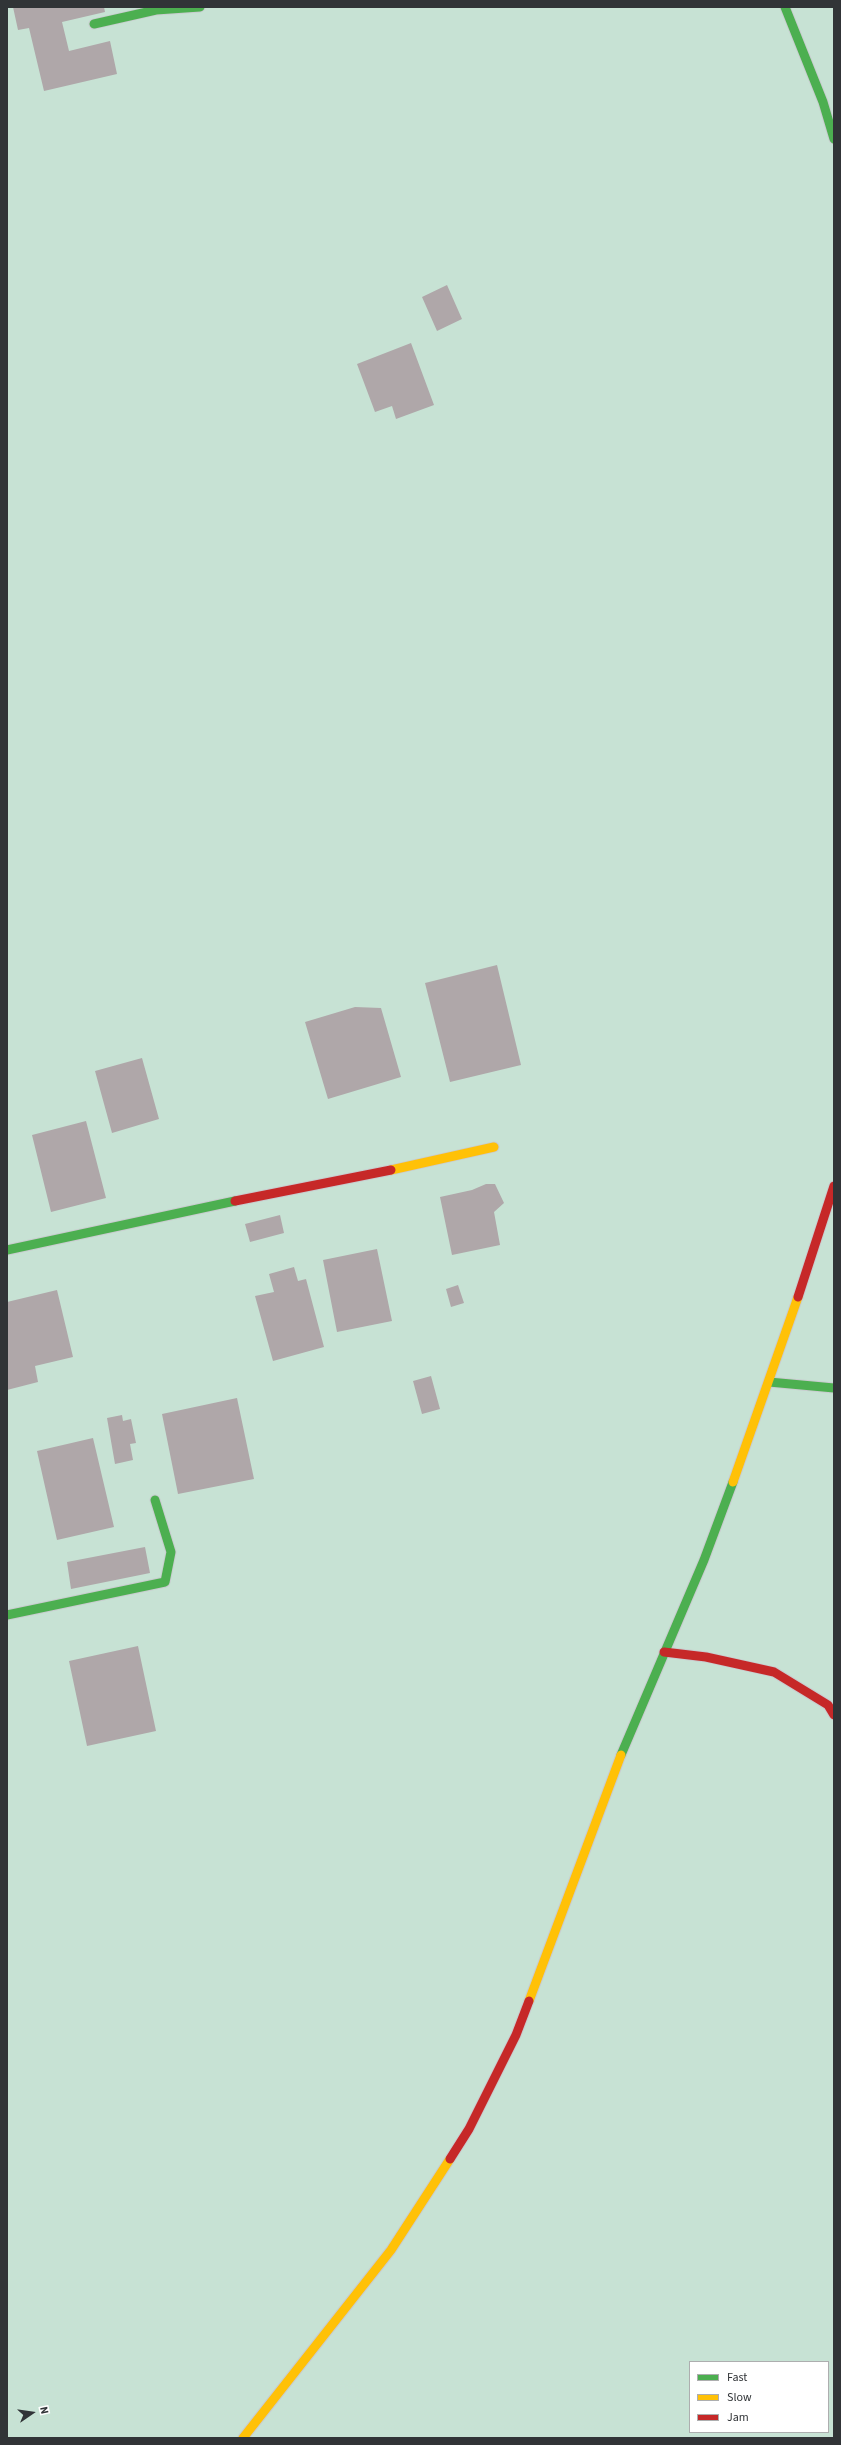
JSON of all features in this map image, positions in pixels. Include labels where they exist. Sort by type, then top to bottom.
[{"type":"street","points":[[94,24],[156,10],[200,7]]},
{"type":"street","points":[[784,7],[823,102],[834,139]]},
{"type":"street","points":[[7,1250],[121,1224],[357,1177],[494,1147]]},
{"type":"street","points":[[244,2438],[391,2250],[469,2129],[516,2035],[627,1740],[704,1560],[769,1382],[834,1186]]},
{"type":"street","points":[[769,1382],[834,1388]]},
{"type":"street","points":[[7,1615],[166,1582],[170,1552],[155,1500]]},
{"type":"street","points":[[664,1652],[706,1657],[774,1672],[828,1706],[834,1715]]},
{"type":"green space","points":[[7,7],[834,7],[834,2438],[7,2438]]},
{"type":"building","points":[[13,7],[104,7],[105,12],[62,22],[69,51],[110,41],[117,74],[44,91],[29,28],[18,30]]},
{"type":"building","points":[[447,285],[462,319],[437,331],[422,297]]},
{"type":"building","points":[[411,343],[434,405],[396,419],[392,406],[375,412],[357,364]]},
{"type":"building","points":[[497,965],[521,1065],[450,1082],[425,983]]},
{"type":"building","points":[[355,1007],[381,1008],[401,1077],[328,1099],[305,1022]]},
{"type":"building","points":[[142,1058],[159,1119],[112,1133],[95,1071]]},
{"type":"building","points":[[86,1121],[106,1198],[51,1212],[32,1135]]},
{"type":"building","points":[[486,1184],[495,1184],[504,1203],[494,1212],[500,1245],[452,1255],[440,1197],[472,1190]]},
{"type":"building","points":[[280,1215],[284,1233],[250,1242],[245,1224]]},
{"type":"building","points":[[377,1249],[392,1321],[337,1332],[323,1260]]},
{"type":"building","points":[[294,1267],[298,1281],[306,1279],[324,1347],[273,1361],[255,1296],[274,1292],[269,1274]]},
{"type":"building","points":[[458,1285],[464,1303],[451,1307],[446,1289]]},
{"type":"building","points":[[57,1290],[73,1357],[35,1366],[38,1382],[7,1390],[7,1302]]},
{"type":"building","points":[[431,1376],[440,1409],[422,1414],[413,1381]]},
{"type":"building","points":[[237,1398],[254,1479],[178,1494],[162,1414]]},
{"type":"building","points":[[122,1415],[123,1421],[131,1419],[136,1443],[130,1444],[133,1460],[115,1464],[107,1418]]},
{"type":"building","points":[[93,1438],[114,1527],[57,1540],[37,1451]]},
{"type":"building","points":[[145,1547],[150,1573],[71,1589],[67,1562]]},
{"type":"building","points":[[138,1646],[156,1731],[87,1746],[69,1661]]},
{"type":"traffic: fast","points":[[94,24],[156,10],[200,7]]},
{"type":"traffic: fast","points":[[785,7],[823,102],[834,139]]},
{"type":"traffic: fast","points":[[7,1250],[235,1201]]},
{"type":"traffic: fast","points":[[769,1382],[834,1388]]},
{"type":"traffic: fast","points":[[621,1755],[704,1560],[733,1482]]},
{"type":"traffic: fast","points":[[7,1615],[165,1582],[171,1552],[155,1500]]},
{"type":"traffic: slow","points":[[391,1170],[494,1147]]},
{"type":"traffic: slow","points":[[733,1482],[798,1297]]},
{"type":"traffic: slow","points":[[529,2001],[621,1755]]},
{"type":"traffic: slow","points":[[243,2438],[391,2250],[450,2159]]},
{"type":"traffic: jam","points":[[235,1201],[391,1170]]},
{"type":"traffic: jam","points":[[798,1297],[834,1186]]},
{"type":"traffic: jam","points":[[664,1652],[706,1657],[774,1672],[828,1705],[834,1715]]},
{"type":"traffic: jam","points":[[450,2159],[469,2129],[516,2035],[529,2001]]}]
